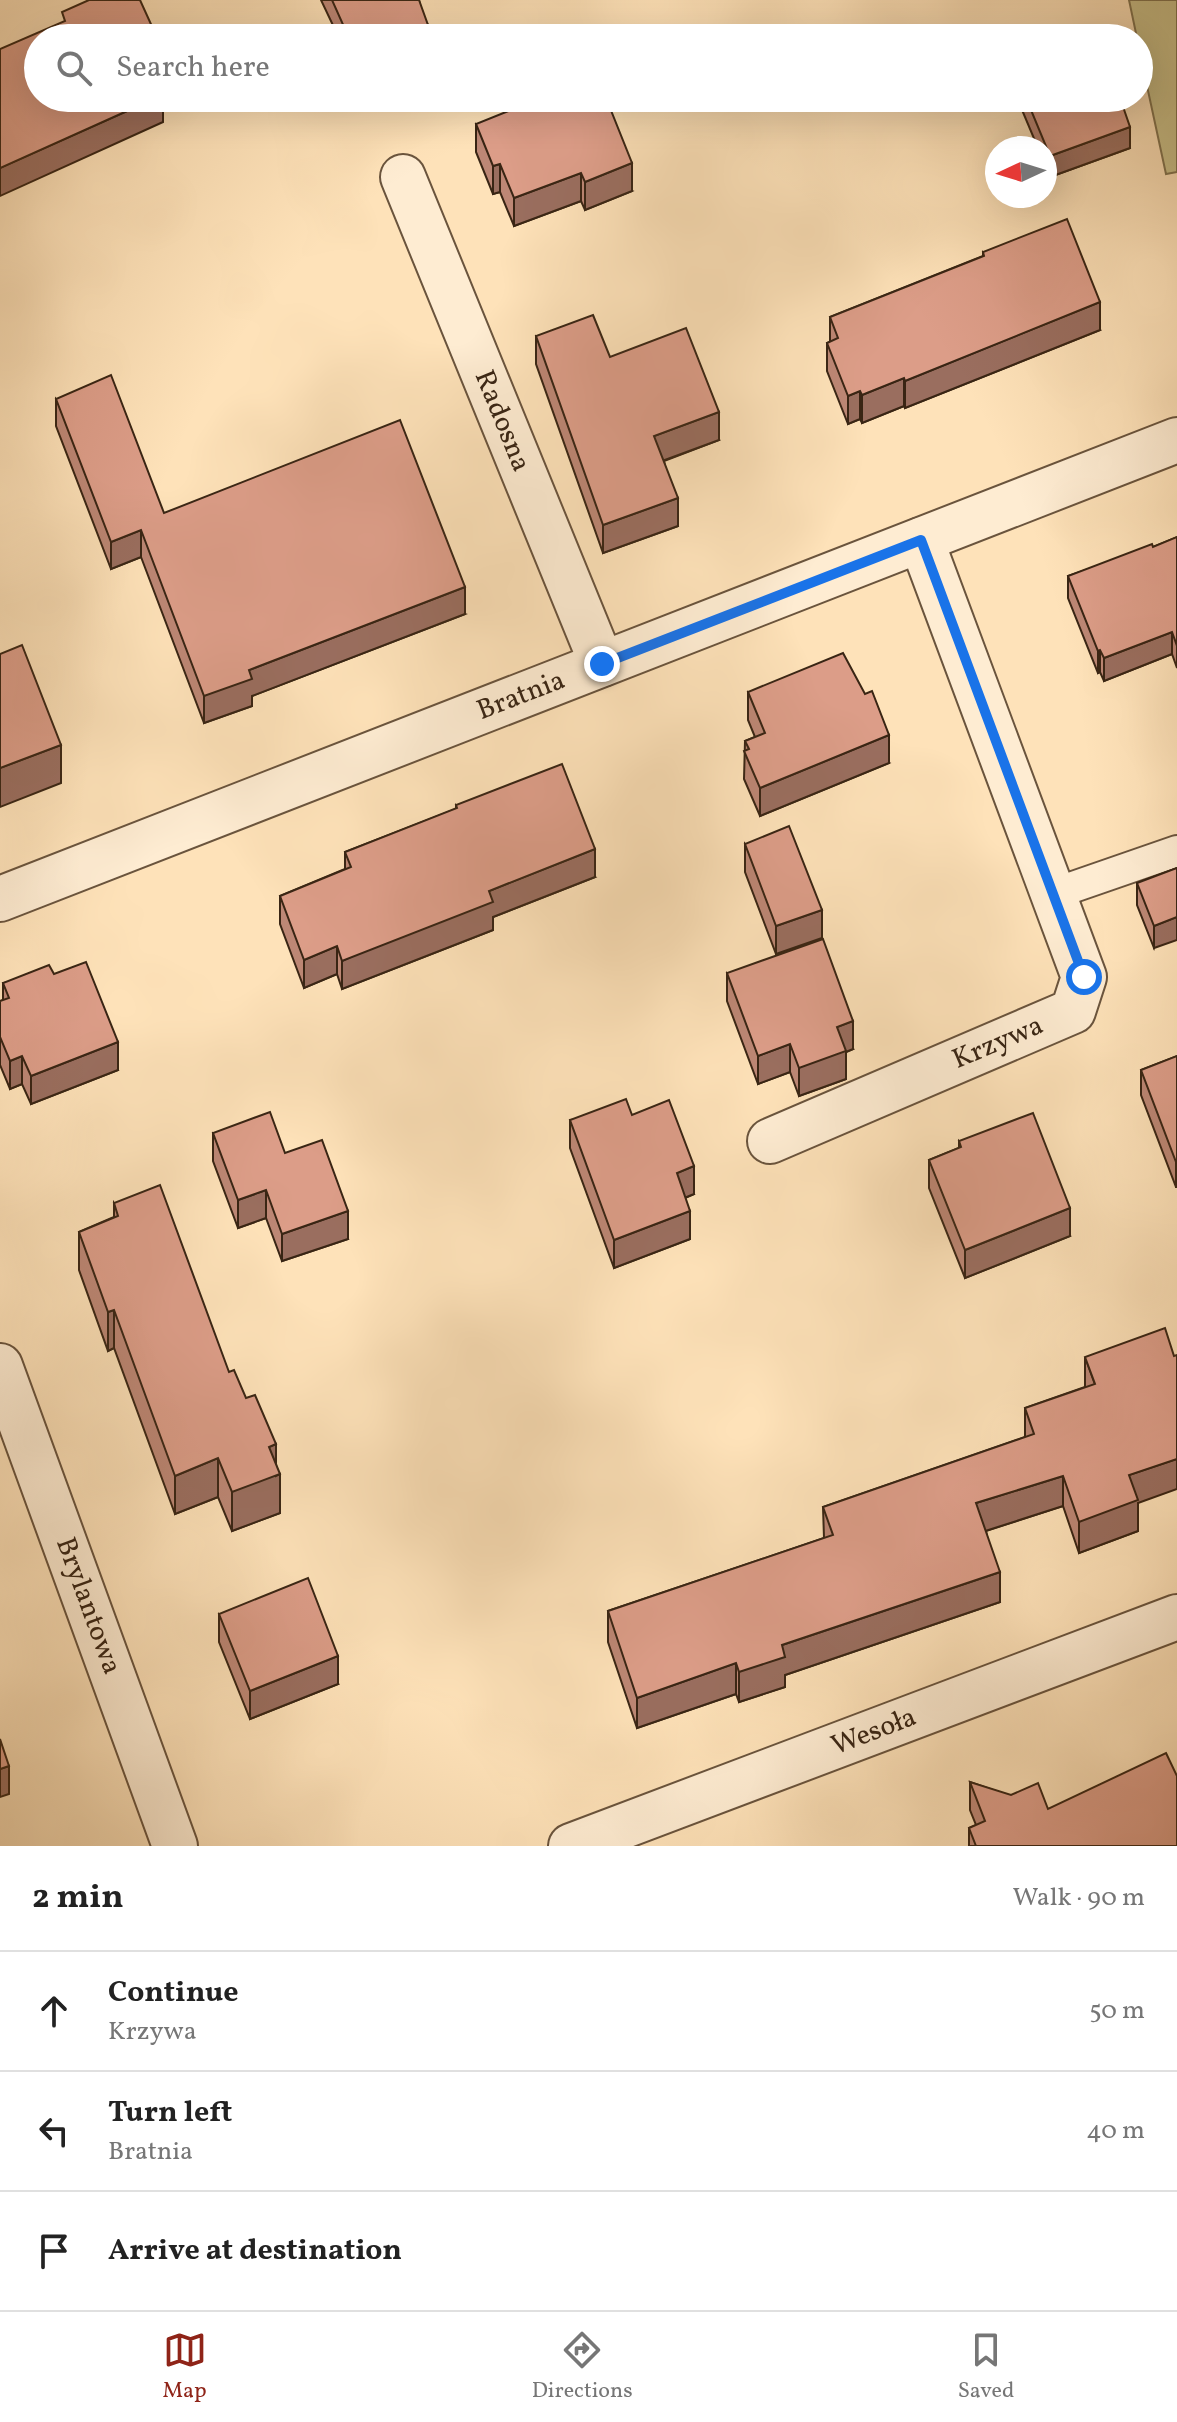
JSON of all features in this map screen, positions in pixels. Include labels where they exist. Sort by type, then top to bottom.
[{"type":"street","name":"Radosna","points":[[403,177],[602,664]]},
{"type":"street","name":"Bratnia","points":[[0,899],[1177,440]]},
{"type":"street","name":"Krzywa","points":[[770,1141],[1073,1011],[1084,977],[921,540]]},
{"type":"street","name":"Brylantowa","points":[[0,1366],[175,1846]]},
{"type":"street","name":"Wesoła","points":[[571,1846],[1177,1617]]},
{"type":"lane","points":[[1053,894],[1177,851]]},
{"type":"shaded area","points":[[1129,0],[1177,0],[1177,172],[1166,174],[1153,112],[1153,24],[1134,24]]},
{"type":"building","points":[[89,0],[140,0],[151,24],[58,24],[65,21],[62,12]]},
{"type":"building","points":[[332,0],[419,0],[428,24],[343,24]]},
{"type":"building","points":[[24,39],[24,112],[125,112],[0,168],[0,49]]},
{"type":"building","points":[[506,112],[612,112],[632,163],[585,182],[581,173],[514,198],[500,164],[493,166],[476,124]]},
{"type":"building","points":[[1032,112],[1125,112],[1130,127],[1057,153],[1057,136],[1042,136]]},
{"type":"building","points":[[1067,219],[1100,302],[905,381],[904,378],[862,395],[860,391],[848,396],[827,343],[838,338],[830,317],[984,256],[983,252]]},
{"type":"building","points":[[593,315],[610,357],[686,328],[719,412],[654,436],[678,498],[603,525],[536,336]]},
{"type":"building","points":[[111,375],[164,513],[400,420],[465,587],[249,670],[252,679],[204,696],[141,530],[111,542],[56,399]]},
{"type":"building","points":[[1177,537],[1177,646],[1172,632],[1104,658],[1098,651],[1068,576]]},
{"type":"building","points":[[22,645],[61,745],[0,768],[0,654]]},
{"type":"building","points":[[843,653],[865,694],[872,691],[889,735],[760,788],[744,751],[749,749],[745,741],[765,733],[748,692]]},
{"type":"building","points":[[562,764],[595,849],[489,891],[493,902],[342,961],[337,946],[304,960],[280,896],[351,867],[345,852]]},
{"type":"building","points":[[789,826],[822,910],[776,926],[745,844]]},
{"type":"building","points":[[1177,868],[1177,917],[1154,926],[1137,883]]},
{"type":"building","points":[[823,939],[853,1021],[837,1027],[846,1051],[799,1068],[790,1044],[758,1056],[727,973]]},
{"type":"building","points":[[86,962],[118,1042],[31,1076],[22,1056],[10,1061],[0,1037],[0,1001],[9,998],[3,983],[49,965],[54,974]]},
{"type":"building","points":[[1177,1056],[1177,1161],[1176,1162],[1141,1070]]},
{"type":"building","points":[[626,1099],[632,1115],[669,1100],[694,1166],[677,1173],[690,1211],[614,1240],[570,1120]]},
{"type":"building","points":[[270,1112],[285,1153],[322,1140],[348,1211],[282,1234],[266,1190],[238,1200],[213,1133]]},
{"type":"building","points":[[1033,1113],[1070,1208],[965,1250],[929,1160],[961,1147],[959,1141]]},
{"type":"building","points":[[160,1185],[229,1372],[234,1370],[246,1398],[255,1395],[276,1444],[269,1447],[280,1474],[232,1492],[218,1458],[175,1476],[114,1310],[108,1312],[79,1232],[118,1216],[114,1203]]},
{"type":"building","points":[[1165,1328],[1174,1356],[1177,1355],[1177,1459],[1129,1475],[1138,1500],[1079,1522],[1063,1476],[976,1503],[1000,1572],[782,1645],[785,1657],[739,1672],[736,1663],[637,1698],[608,1611],[833,1535],[823,1507],[1034,1434],[1025,1408],[1095,1384],[1085,1357]]},
{"type":"building","points":[[308,1578],[338,1656],[250,1691],[219,1614]]},
{"type":"building","points":[[0,1739],[9,1766],[0,1769]]},
{"type":"building","points":[[1166,1753],[1177,1776],[1177,1846],[976,1846],[969,1828],[985,1821],[970,1782],[1011,1795],[1038,1783],[1048,1809]]},
{"type":"route","points":[[602,664],[921,540],[1084,977]]}]
